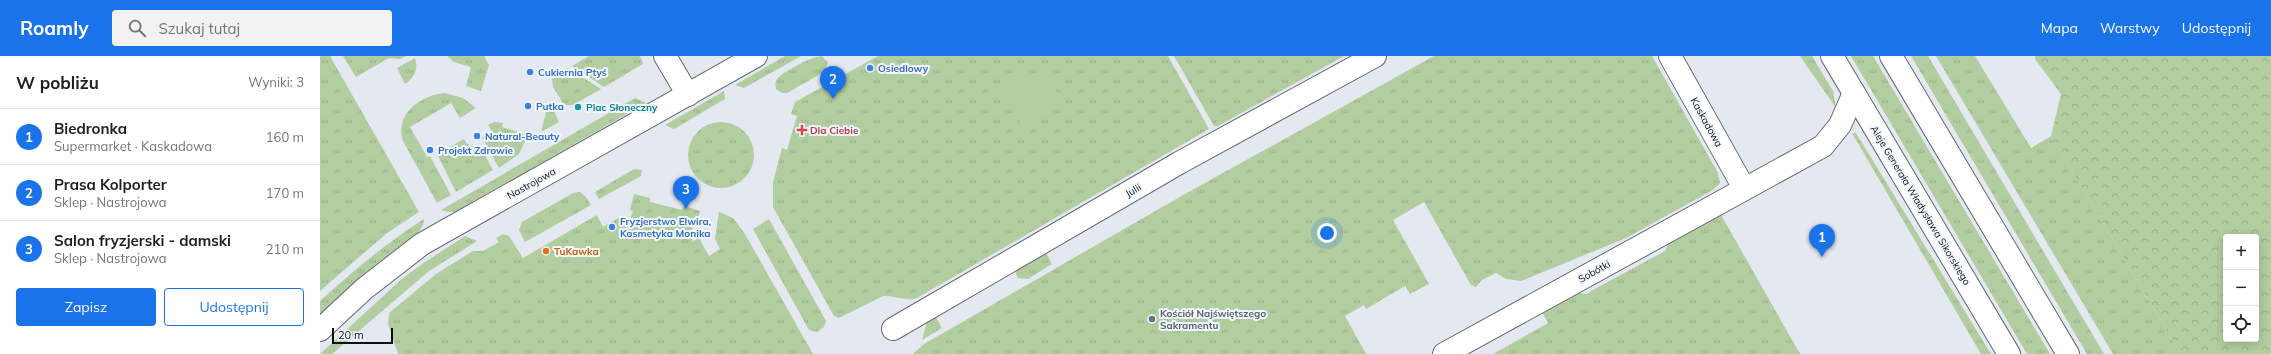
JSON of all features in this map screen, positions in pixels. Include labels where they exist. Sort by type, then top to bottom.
[{"type":"street","points":[[665,56],[688,95]]},
{"type":"street","name":"Nastrojowa","points":[[320,330],[364,289],[422,244],[756,56]]},
{"type":"street","name":"Julii","points":[[893,328],[1179,163],[1375,56]]},
{"type":"street","name":"Kaskadowa","points":[[1670,56],[1744,188]]},
{"type":"street","name":"Aleje Generała Władysława Sikorskiego","points":[[1832,56],[2009,354]]},
{"type":"street","points":[[1891,56],[2068,354]]},
{"type":"street","name":"Sobótki","points":[[1444,354],[1744,188],[1755,185],[1829,141],[1840,125],[1854,93]]},
{"type":"green space","points":[[320,56],[330,56],[419,212],[387,233],[320,291]]},
{"type":"green space","points":[[343,56],[406,56],[400,59],[389,58],[356,77]]},
{"type":"green space","points":[[447,56],[484,56],[489,65],[481,91],[466,86],[471,67],[454,62]]},
{"type":"green space","points":[[589,56],[640,56],[643,64],[604,87],[572,66]]},
{"type":"green space","points":[[785,56],[801,56],[744,88],[735,85]]},
{"type":"green space","points":[[822,56],[828,63],[824,72],[787,93],[782,93],[776,89],[776,81],[782,74],[806,61]]},
{"type":"green space","points":[[878,56],[1168,56],[1209,129],[917,298],[909,299],[883,296],[839,318],[834,316],[773,207],[773,182],[782,148],[787,150],[797,116],[791,114],[795,102]]},
{"type":"green space","points":[[1174,56],[1344,56],[1218,126],[1214,126]]},
{"type":"green space","points":[[1434,56],[1652,56],[1718,173],[1720,183],[1713,190],[1626,238],[1521,281],[1506,279],[1496,273],[1482,280],[1476,287],[1471,285],[1424,202],[1393,220],[1429,284],[1410,294],[1405,286],[1366,309],[1364,305],[1345,316],[1366,354],[913,354],[924,344],[1185,194]]},
{"type":"green space","points":[[1800,56],[1812,56],[1833,91],[1836,108]]},
{"type":"green space","points":[[1851,56],[1873,56],[2050,354],[2027,354]]},
{"type":"green space","points":[[1911,56],[1928,56],[2104,354],[2087,354]]},
{"type":"green space","points":[[1936,56],[1975,56],[2031,148],[2051,136],[2181,354],[2113,354]]},
{"type":"green space","points":[[2035,56],[2271,56],[2271,354],[2181,354],[2051,136],[2061,94],[2035,59]]},
{"type":"green space","points":[[415,58],[415,73],[405,84],[397,68]]},
{"type":"green space","points":[[568,68],[601,89],[573,105],[564,105],[553,87],[552,79]]},
{"type":"green space","points":[[1030,73],[1048,77],[1056,89],[1057,99],[1055,108],[1046,118],[1023,130],[1004,89],[1006,84]]},
{"type":"green space","points":[[724,91],[725,99],[674,129],[665,125]]},
{"type":"green space","points":[[445,93],[463,98],[476,108],[460,118],[451,103],[410,127],[427,157],[430,156],[451,195],[437,203],[403,141],[401,131],[406,114],[412,107],[427,97]]},
{"type":"green space","points":[[635,98],[646,103],[455,212],[441,210]]},
{"type":"green space","points":[[548,105],[551,105],[559,122],[541,132]]},
{"type":"green space","points":[[494,122],[503,123],[502,127],[528,135],[519,154],[499,168],[482,137],[492,131],[488,125]]},
{"type":"green space","points":[[721,122],[733,125],[744,132],[751,143],[754,155],[751,167],[744,178],[733,185],[721,188],[709,185],[698,178],[691,167],[688,155],[691,143],[698,132],[709,125]]},
{"type":"green space","points":[[1852,133],[1856,133],[1991,354],[1981,354]]},
{"type":"green space","points":[[464,139],[467,144],[481,148],[493,170],[456,192],[437,154]]},
{"type":"green space","points":[[634,169],[642,170],[641,176],[599,199],[595,192]]},
{"type":"green space","points":[[580,192],[586,197],[591,205],[525,242],[519,230],[522,222],[573,193]]},
{"type":"green space","points":[[634,194],[650,198],[650,202],[682,210],[684,206],[700,211],[696,227],[693,226],[690,236],[693,241],[699,238],[709,256],[720,249],[715,239],[719,212],[733,218],[745,234],[813,354],[398,354],[388,324],[389,313],[436,274],[473,251],[483,251],[499,242],[496,238],[503,234],[509,236],[523,258],[597,215],[603,227],[620,217],[624,223],[630,219],[633,211],[630,210]]},
{"type":"green space","points":[[1720,213],[1800,354],[1493,354],[1548,323],[1541,310],[1573,292],[1587,294],[1665,251],[1670,239]]},
{"type":"green space","points":[[424,219],[423,225],[417,235],[379,262],[320,314],[320,301],[370,258]]},
{"type":"green space","points":[[769,219],[826,321],[824,327],[817,332],[809,330],[753,229]]},
{"type":"green space","points":[[465,236],[477,241],[429,271],[332,354],[320,354],[403,278]]},
{"type":"green space","points":[[1045,251],[1052,264],[1028,279],[1018,278],[1014,269]]},
{"type":"green space","points":[[934,314],[942,328],[922,340],[928,318]]},
{"type":"place","name":"Osiedlowy","points":[[870,68]]},
{"type":"place","name":"Cukiernia Ptyś","points":[[530,72]]},
{"type":"place","name":"Prasa Kolporter","points":[[833,99]]},
{"type":"place","name":"Putka","points":[[528,106]]},
{"type":"place","name":"Plac Słoneczny","points":[[578,107]]},
{"type":"place","name":"Dla Ciebie","points":[[802,130]]},
{"type":"place","name":"Natural-Beauty","points":[[477,136]]},
{"type":"place","name":"Projekt Zdrowie","points":[[430,150]]},
{"type":"place","name":"Salon fryzjerski - damski","points":[[686,209]]},
{"type":"place","name":"Fryzjerstwo Elwira, Kosmetyka Monika","points":[[612,227]]},
{"type":"place","name":"TuKawka","points":[[546,251]]},
{"type":"place","name":"Biedronka","points":[[1822,257]]},
{"type":"place","name":"Kościół Najświętszego Sakramentu","points":[[1152,319]]}]
